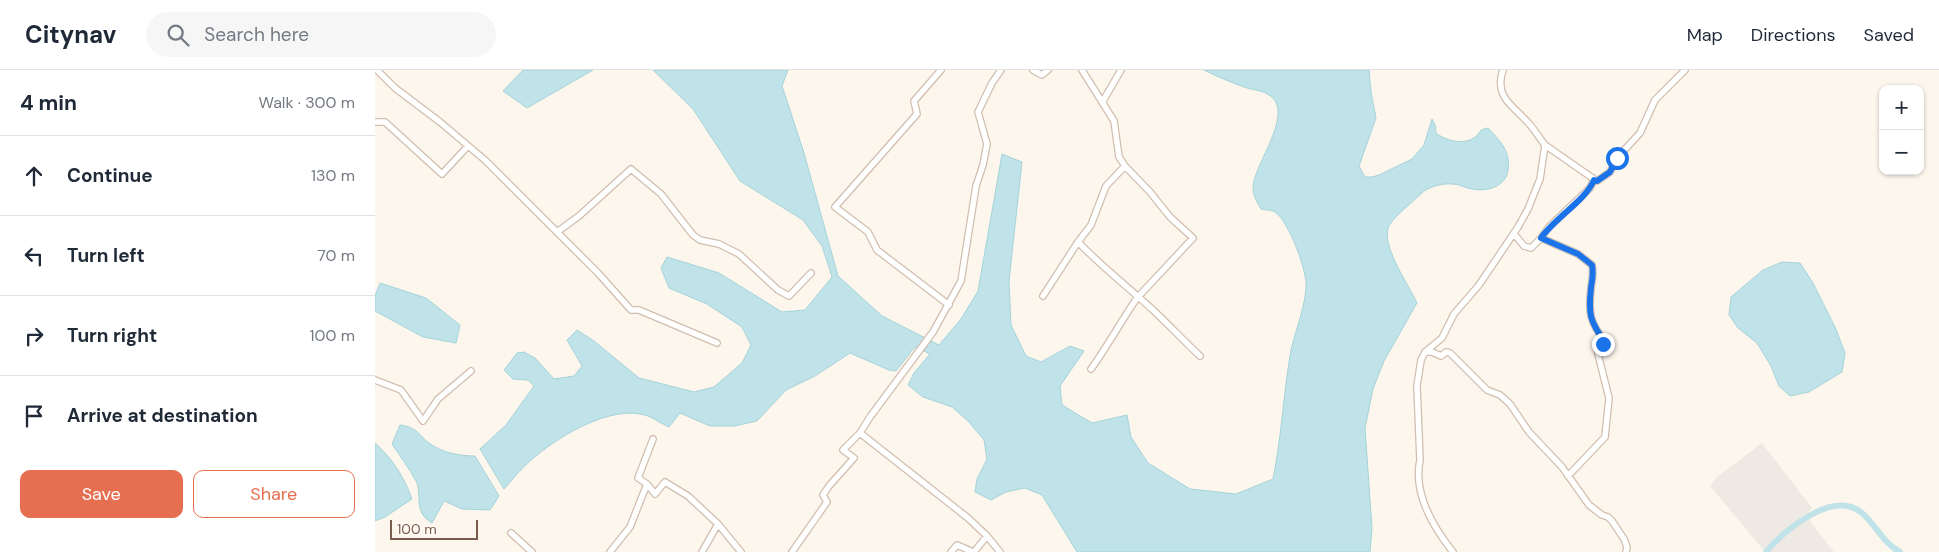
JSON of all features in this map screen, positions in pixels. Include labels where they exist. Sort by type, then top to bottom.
[{"type":"street","points":[[377,70],[395,88],[485,161],[598,273],[631,310],[639,310],[717,343]]},
{"type":"street","points":[[941,70],[914,101],[917,114],[835,207],[868,232],[877,250],[949,306]]},
{"type":"street","points":[[792,552],[827,502],[823,495],[854,458],[843,450],[860,433],[870,416],[933,332],[949,306],[961,281],[976,186],[987,144],[978,112],[992,83],[1001,70]]},
{"type":"street","points":[[1033,70],[1042,75],[1048,70]]},
{"type":"street","points":[[1082,70],[1114,121],[1119,157],[1170,217],[1193,238],[1138,297],[1116,328],[1105,351],[1091,369]]},
{"type":"street","points":[[1103,101],[1121,70]]},
{"type":"street","points":[[1503,70],[1501,76],[1503,95],[1509,105],[1531,125],[1545,145],[1597,181],[1610,172],[1617,158],[1640,133],[1655,100],[1685,70]]},
{"type":"street","points":[[375,122],[385,122],[442,174],[468,146]]},
{"type":"street","points":[[1453,552],[1438,534],[1427,510],[1419,480],[1417,386],[1421,360],[1425,352],[1442,338],[1454,314],[1479,286],[1514,234],[1528,209],[1541,179],[1545,145]]},
{"type":"street","points":[[1043,296],[1091,225],[1106,186],[1125,166]]},
{"type":"street","points":[[557,232],[579,216],[631,169],[661,194],[693,235],[700,240],[719,244],[739,254],[778,290],[789,296],[811,273]]},
{"type":"street","points":[[1514,234],[1524,246],[1531,248],[1549,227],[1590,188],[1594,180]]},
{"type":"street","points":[[1541,238],[1578,254],[1592,265],[1594,274],[1591,286],[1590,319],[1605,342],[1598,354],[1609,398],[1605,437],[1568,476]]},
{"type":"street","points":[[1078,242],[1200,356]]},
{"type":"street","points":[[1425,352],[1432,352],[1441,356],[1446,352],[1450,353],[1487,390],[1505,399],[1516,411],[1529,432],[1568,476],[1589,505],[1602,516],[1608,517],[1612,521],[1624,539],[1627,552]]},
{"type":"street","points":[[375,380],[401,390],[423,421],[438,399],[471,371]]},
{"type":"street","points":[[860,433],[968,518],[1000,552]]},
{"type":"street","points":[[653,439],[638,478],[647,484],[655,494],[665,482],[688,496],[718,524],[741,552]]},
{"type":"street","points":[[610,552],[630,527],[647,484]]},
{"type":"street","points":[[702,552],[718,524]]},
{"type":"street","points":[[511,533],[533,552]]},
{"type":"street","points":[[951,552],[957,545],[973,552],[987,536]]},
{"type":"shaded area","points":[[1762,443],[1812,508],[1808,513],[1812,524],[1834,552],[1765,552],[1710,486],[1717,477]]},
{"type":"water","points":[[523,70],[593,70],[527,108],[503,91]]},
{"type":"water","points":[[653,70],[788,70],[782,86],[804,153],[838,276],[882,316],[939,345],[961,319],[978,291],[1002,154],[1022,162],[1009,281],[1011,325],[1026,356],[1041,362],[1070,346],[1084,351],[1060,386],[1062,405],[1092,423],[1127,415],[1131,437],[1148,463],[1190,489],[1236,494],[1273,479],[1291,353],[1303,307],[1306,281],[1297,248],[1286,226],[1275,212],[1261,209],[1255,199],[1253,190],[1255,177],[1276,126],[1278,113],[1276,103],[1264,92],[1236,84],[1204,70],[1369,70],[1376,118],[1359,166],[1365,177],[1379,175],[1412,159],[1424,145],[1432,119],[1436,133],[1447,139],[1460,142],[1472,139],[1481,130],[1488,128],[1504,147],[1508,157],[1508,170],[1503,181],[1495,187],[1483,190],[1442,184],[1424,191],[1398,215],[1390,224],[1387,232],[1391,252],[1396,264],[1417,303],[1384,361],[1373,389],[1365,428],[1372,528],[1370,552],[1077,552],[1042,495],[1025,488],[1006,492],[991,500],[975,492],[977,479],[987,459],[984,440],[968,421],[952,407],[923,397],[908,385],[914,373],[930,354],[915,347],[896,371],[889,370],[850,353],[815,376],[786,390],[757,421],[734,426],[710,426],[680,413],[669,427],[648,416],[634,413],[602,418],[570,433],[541,452],[523,467],[504,489],[480,449],[506,425],[534,386],[528,380],[513,379],[504,370],[517,353],[524,352],[535,358],[554,379],[574,376],[582,366],[567,340],[577,330],[594,341],[639,378],[694,392],[714,387],[742,363],[751,345],[742,327],[707,304],[669,288],[661,268],[667,257],[719,273],[782,312],[805,310],[832,277],[822,246],[803,220],[740,181],[693,109]]},
{"type":"water","points":[[1782,262],[1800,263],[1813,283],[1835,327],[1845,353],[1842,372],[1809,392],[1790,396],[1779,386],[1771,366],[1757,343],[1738,328],[1729,315],[1731,297],[1763,270]]},
{"type":"water","points":[[380,283],[426,298],[460,325],[456,343],[423,337],[375,311],[375,296]]},
{"type":"water","points":[[400,425],[414,429],[429,443],[445,452],[475,456],[499,496],[490,510],[462,509],[444,501],[432,523],[426,518],[420,508],[416,481],[392,444]]},
{"type":"water","points":[[375,443],[397,469],[412,499],[385,517],[375,521]]},
{"type":"waterway","points":[[1766,552],[1785,533],[1810,515],[1837,506],[1850,507],[1862,513],[1884,539],[1900,552]]},
{"type":"route","points":[[1603,344],[1605,342],[1590,319],[1591,286],[1594,274],[1592,265],[1578,254],[1541,238],[1549,227],[1583,196],[1594,180],[1597,181],[1610,172],[1617,158]]}]
